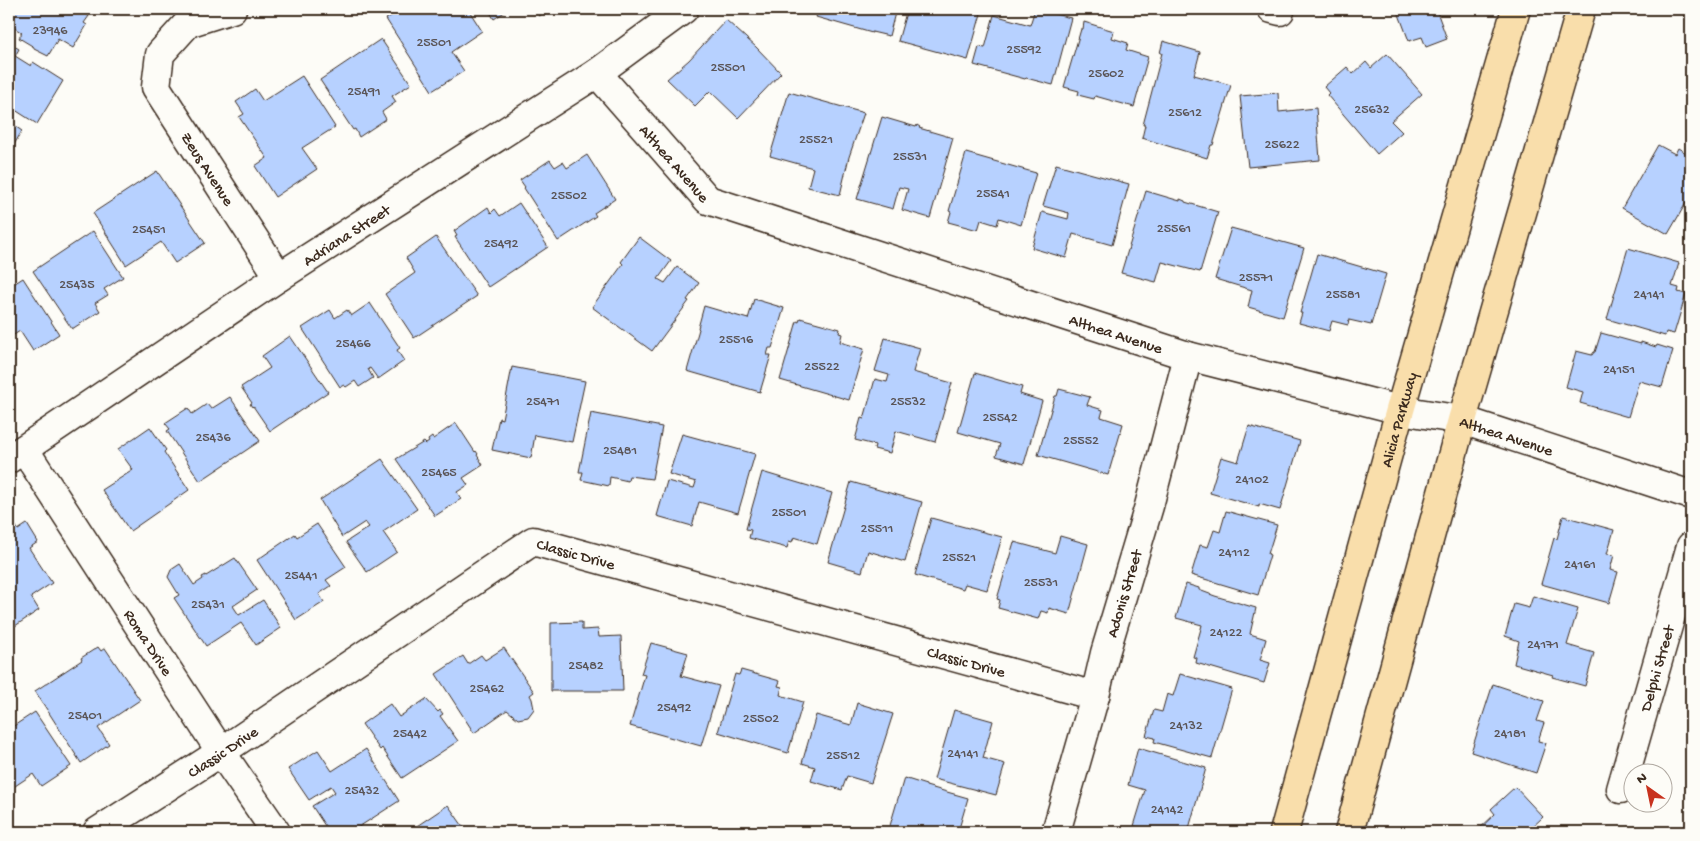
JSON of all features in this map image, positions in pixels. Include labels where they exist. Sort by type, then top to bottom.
[{"type":"main road","name":"Alicia Parkway","points":[[1284,832],[1400,410],[1516,9]]},
{"type":"main road","points":[[1348,832],[1462,420],[1581,9]]},
{"type":"street","name":"Zeus Avenue","points":[[232,9],[188,23],[160,54],[156,87],[279,277]]},
{"type":"street","name":"Adriana Street","points":[[17,454],[279,277],[597,73],[684,9]]},
{"type":"street","name":"Althea Avenue","points":[[597,73],[708,200],[1188,356],[1400,410],[1462,420],[1691,495]]},
{"type":"street","name":"Adonis Street","points":[[1056,832],[1095,696],[1105,653],[1149,506],[1188,356]]},
{"type":"street","name":"Roma Drive","points":[[17,454],[276,832]]},
{"type":"street","name":"Classic Drive","points":[[97,832],[221,752],[533,541],[1095,696]]},
{"type":"street","name":"Delphi Street","points":[[1620,789],[1691,546]]},
{"type":"building","points":[[9,9],[78,9],[89,16],[84,23],[87,25],[73,48],[58,39],[48,56],[19,38],[22,33],[9,24],[13,14]]},
{"type":"building","points":[[402,9],[468,9],[482,31],[451,52],[464,71],[432,91],[386,19]]},
{"type":"building","points":[[488,9],[509,9],[494,19]]},
{"type":"building","points":[[534,9],[551,9],[539,16]]},
{"type":"building","points":[[819,9],[896,9],[889,36],[816,17]]},
{"type":"building","points":[[907,9],[982,10],[968,60],[898,41]]},
{"type":"building","points":[[1035,9],[1071,18],[1053,85],[974,65],[979,47],[985,48],[994,15],[1030,25]]},
{"type":"building","points":[[1397,9],[1436,9],[1447,39],[1426,47],[1422,37],[1409,41]]},
{"type":"building","points":[[726,20],[781,73],[738,118],[710,91],[695,106],[667,79],[689,60]]},
{"type":"building","points":[[1084,22],[1114,31],[1112,38],[1128,43],[1126,50],[1148,57],[1134,107],[1095,96],[1094,99],[1078,95],[1079,91],[1064,87]]},
{"type":"building","points":[[381,39],[411,84],[392,96],[396,102],[382,112],[386,119],[359,137],[320,80]]},
{"type":"building","points":[[1163,41],[1200,52],[1194,75],[1231,85],[1213,145],[1211,145],[1207,158],[1142,138],[1145,125],[1143,125],[1162,53],[1160,53]]},
{"type":"building","points":[[9,43],[19,49],[15,56],[31,66],[33,62],[63,81],[37,124],[9,106]]},
{"type":"building","points":[[1387,54],[1422,94],[1391,121],[1402,132],[1377,154],[1327,95],[1329,93],[1324,87],[1347,67],[1353,74],[1366,62],[1371,68]]},
{"type":"building","points":[[1691,74],[1691,98],[1685,76]]},
{"type":"building","points":[[302,76],[335,127],[302,148],[317,169],[275,197],[255,166],[267,158],[239,117],[244,114],[236,102],[255,89],[263,101]]},
{"type":"building","points":[[789,92],[864,113],[849,157],[840,195],[808,187],[813,168],[770,156]]},
{"type":"building","points":[[1278,93],[1279,112],[1316,108],[1320,160],[1248,167],[1240,96]]},
{"type":"building","points":[[882,117],[916,127],[917,125],[919,128],[953,138],[930,218],[902,210],[908,189],[899,187],[893,209],[857,199]]},
{"type":"building","points":[[9,122],[22,131],[9,153]]},
{"type":"building","points":[[1658,145],[1675,154],[1678,148],[1691,156],[1691,206],[1686,203],[1668,234],[1622,208]]},
{"type":"building","points":[[966,153],[1036,173],[1021,225],[999,218],[997,225],[981,220],[978,230],[948,222],[951,212],[949,211]]},
{"type":"building","points":[[587,155],[615,199],[594,213],[596,216],[558,241],[520,180],[550,160],[555,167],[563,162],[567,168]]},
{"type":"building","points":[[1056,164],[1129,184],[1112,245],[1073,234],[1066,258],[1032,248],[1042,212],[1068,219],[1069,213],[1043,206]]},
{"type":"building","points":[[157,171],[205,243],[175,263],[161,242],[126,265],[93,213]]},
{"type":"building","points":[[1146,191],[1180,201],[1180,199],[1218,212],[1200,272],[1162,262],[1156,282],[1121,273]]},
{"type":"building","points":[[519,203],[548,247],[488,287],[455,237],[457,236],[454,231],[488,207],[491,213],[495,209],[500,216]]},
{"type":"building","points":[[1231,228],[1304,248],[1283,317],[1248,307],[1252,290],[1215,279]]},
{"type":"building","points":[[93,231],[123,277],[104,289],[108,295],[95,303],[100,311],[72,329],[33,271]]},
{"type":"building","points":[[436,237],[477,296],[414,338],[385,294],[415,273],[406,258]]},
{"type":"building","points":[[639,237],[671,261],[658,279],[665,283],[677,267],[699,283],[687,300],[689,301],[652,351],[592,307],[623,264],[621,262]]},
{"type":"building","points":[[1628,248],[1679,263],[1672,286],[1679,288],[1678,292],[1686,294],[1674,334],[1666,332],[1665,336],[1607,319]]},
{"type":"building","points":[[1317,254],[1386,274],[1371,325],[1349,320],[1348,325],[1332,321],[1329,331],[1299,323],[1302,313],[1300,313]]},
{"type":"building","points":[[23,278],[59,334],[33,351],[20,331],[9,338],[9,287]]},
{"type":"building","points":[[754,299],[784,308],[772,348],[769,348],[767,355],[771,355],[760,392],[687,371],[704,306],[748,319]]},
{"type":"building","points":[[370,303],[400,348],[397,350],[404,361],[378,379],[370,368],[368,369],[373,378],[359,387],[355,381],[346,387],[344,385],[340,387],[302,328],[330,310],[335,318],[347,310],[351,316]]},
{"type":"building","points":[[800,318],[840,329],[839,333],[842,334],[840,342],[864,349],[849,400],[780,380],[797,321],[799,322]]},
{"type":"building","points":[[1601,333],[1641,344],[1641,342],[1673,350],[1662,387],[1639,381],[1628,417],[1580,403],[1583,392],[1566,387],[1576,351],[1592,355],[1595,352]]},
{"type":"building","points":[[290,336],[328,392],[270,431],[250,404],[252,403],[241,387],[270,368],[262,356]]},
{"type":"building","points":[[885,338],[920,348],[913,372],[952,383],[935,442],[896,431],[890,453],[874,449],[875,445],[855,440],[861,418],[864,419],[875,379],[887,382],[889,375],[875,371]]},
{"type":"building","points":[[512,367],[585,381],[572,442],[535,435],[531,458],[492,450],[499,418],[502,419]]},
{"type":"building","points":[[975,373],[1022,387],[1020,394],[1042,401],[1024,464],[996,456],[1000,444],[958,432]]},
{"type":"building","points":[[1059,389],[1090,397],[1087,405],[1103,410],[1101,417],[1123,424],[1108,475],[1038,455],[1055,396],[1057,396]]},
{"type":"building","points":[[230,397],[260,441],[200,481],[167,431],[170,429],[165,423],[188,408],[192,414],[207,404],[211,409]]},
{"type":"building","points":[[591,413],[662,427],[652,479],[629,476],[628,481],[610,477],[609,486],[581,480],[583,472],[579,472]]},
{"type":"building","points":[[456,423],[478,454],[483,465],[463,478],[468,485],[457,492],[461,499],[435,516],[396,459],[424,442],[426,444],[432,437],[433,439]]},
{"type":"building","points":[[1249,426],[1300,441],[1280,510],[1259,504],[1259,507],[1210,493],[1221,457],[1238,462]]},
{"type":"building","points":[[150,427],[189,490],[130,531],[102,490],[133,470],[118,449]]},
{"type":"building","points":[[682,434],[755,454],[738,513],[699,502],[692,526],[657,516],[667,481],[694,488],[696,482],[669,474]]},
{"type":"building","points":[[382,459],[417,509],[383,532],[397,552],[367,572],[346,542],[369,527],[365,522],[342,537],[320,500]]},
{"type":"building","points":[[762,472],[832,493],[817,544],[794,537],[792,542],[789,541],[787,548],[749,538],[751,530],[746,529]]},
{"type":"building","points":[[851,482],[922,502],[905,562],[868,551],[862,572],[828,562]]},
{"type":"building","points":[[1226,511],[1277,525],[1258,595],[1191,575],[1200,545],[1208,547],[1214,530],[1220,532]]},
{"type":"building","points":[[1563,516],[1614,530],[1607,554],[1614,555],[1610,570],[1618,572],[1609,603],[1541,584],[1554,538],[1557,539]]},
{"type":"building","points":[[931,518],[1002,537],[987,590],[965,584],[963,589],[915,575]]},
{"type":"building","points":[[13,521],[18,530],[27,524],[38,542],[29,548],[52,583],[31,597],[39,610],[9,630],[9,523]]},
{"type":"building","points":[[317,524],[346,567],[326,580],[331,586],[319,594],[324,602],[296,620],[257,560],[295,534],[297,537]]},
{"type":"building","points":[[1060,536],[1088,544],[1069,614],[1049,608],[1048,613],[1041,611],[1038,619],[998,608],[1000,600],[997,599],[1014,542],[1055,553]]},
{"type":"building","points":[[235,558],[257,590],[233,606],[239,615],[263,600],[281,628],[256,645],[241,623],[206,646],[174,598],[179,595],[168,577],[171,570],[180,564],[194,585],[203,579],[202,577]]},
{"type":"building","points":[[1186,584],[1215,596],[1256,608],[1250,634],[1266,639],[1260,660],[1270,663],[1264,683],[1196,663],[1197,658],[1193,657],[1202,625],[1176,618]]},
{"type":"building","points":[[1533,596],[1578,609],[1567,645],[1594,653],[1585,686],[1514,664],[1519,641],[1505,636],[1514,604],[1529,608]]},
{"type":"building","points":[[582,622],[582,630],[598,629],[599,637],[621,636],[623,691],[551,691],[551,623]]},
{"type":"building","points":[[651,643],[688,653],[681,676],[719,686],[701,746],[630,726],[645,675],[641,674]]},
{"type":"building","points":[[98,647],[101,651],[105,648],[140,700],[98,728],[109,744],[81,763],[35,691]]},
{"type":"building","points":[[504,648],[534,692],[530,695],[534,709],[528,717],[518,719],[507,710],[474,733],[436,674],[463,656],[468,664],[481,655],[485,660]]},
{"type":"building","points":[[741,670],[780,681],[778,686],[782,687],[780,695],[803,702],[788,753],[718,732],[735,674],[739,675]]},
{"type":"building","points":[[1180,674],[1232,689],[1212,758],[1154,742],[1155,738],[1146,736],[1154,710],[1162,712],[1167,694],[1173,696]]},
{"type":"building","points":[[1493,684],[1544,701],[1537,721],[1544,723],[1538,741],[1546,743],[1536,773],[1471,752]]},
{"type":"building","points":[[426,699],[438,712],[440,710],[443,714],[440,716],[458,741],[402,778],[382,748],[380,750],[362,724],[390,704],[399,717]]},
{"type":"building","points":[[857,703],[893,714],[871,783],[847,776],[842,790],[811,781],[815,767],[802,763],[816,715],[851,725]]},
{"type":"building","points":[[954,710],[993,721],[983,758],[1005,764],[996,795],[934,779]]},
{"type":"building","points":[[35,712],[71,766],[41,786],[33,774],[9,790],[9,729]]},
{"type":"building","points":[[1138,748],[1206,768],[1188,832],[1158,832],[1134,826],[1145,790],[1128,785]]},
{"type":"building","points":[[366,749],[399,801],[351,832],[329,832],[312,806],[335,792],[331,786],[309,800],[288,769],[318,750],[332,771]]},
{"type":"building","points":[[904,778],[968,798],[958,832],[900,832],[889,829]]},
{"type":"building","points":[[1515,787],[1543,817],[1527,832],[1476,832],[1495,814],[1491,809]]},
{"type":"building","points":[[448,805],[467,832],[408,832]]},
{"type":"building","points":[[609,826],[629,832],[607,832]]}]
